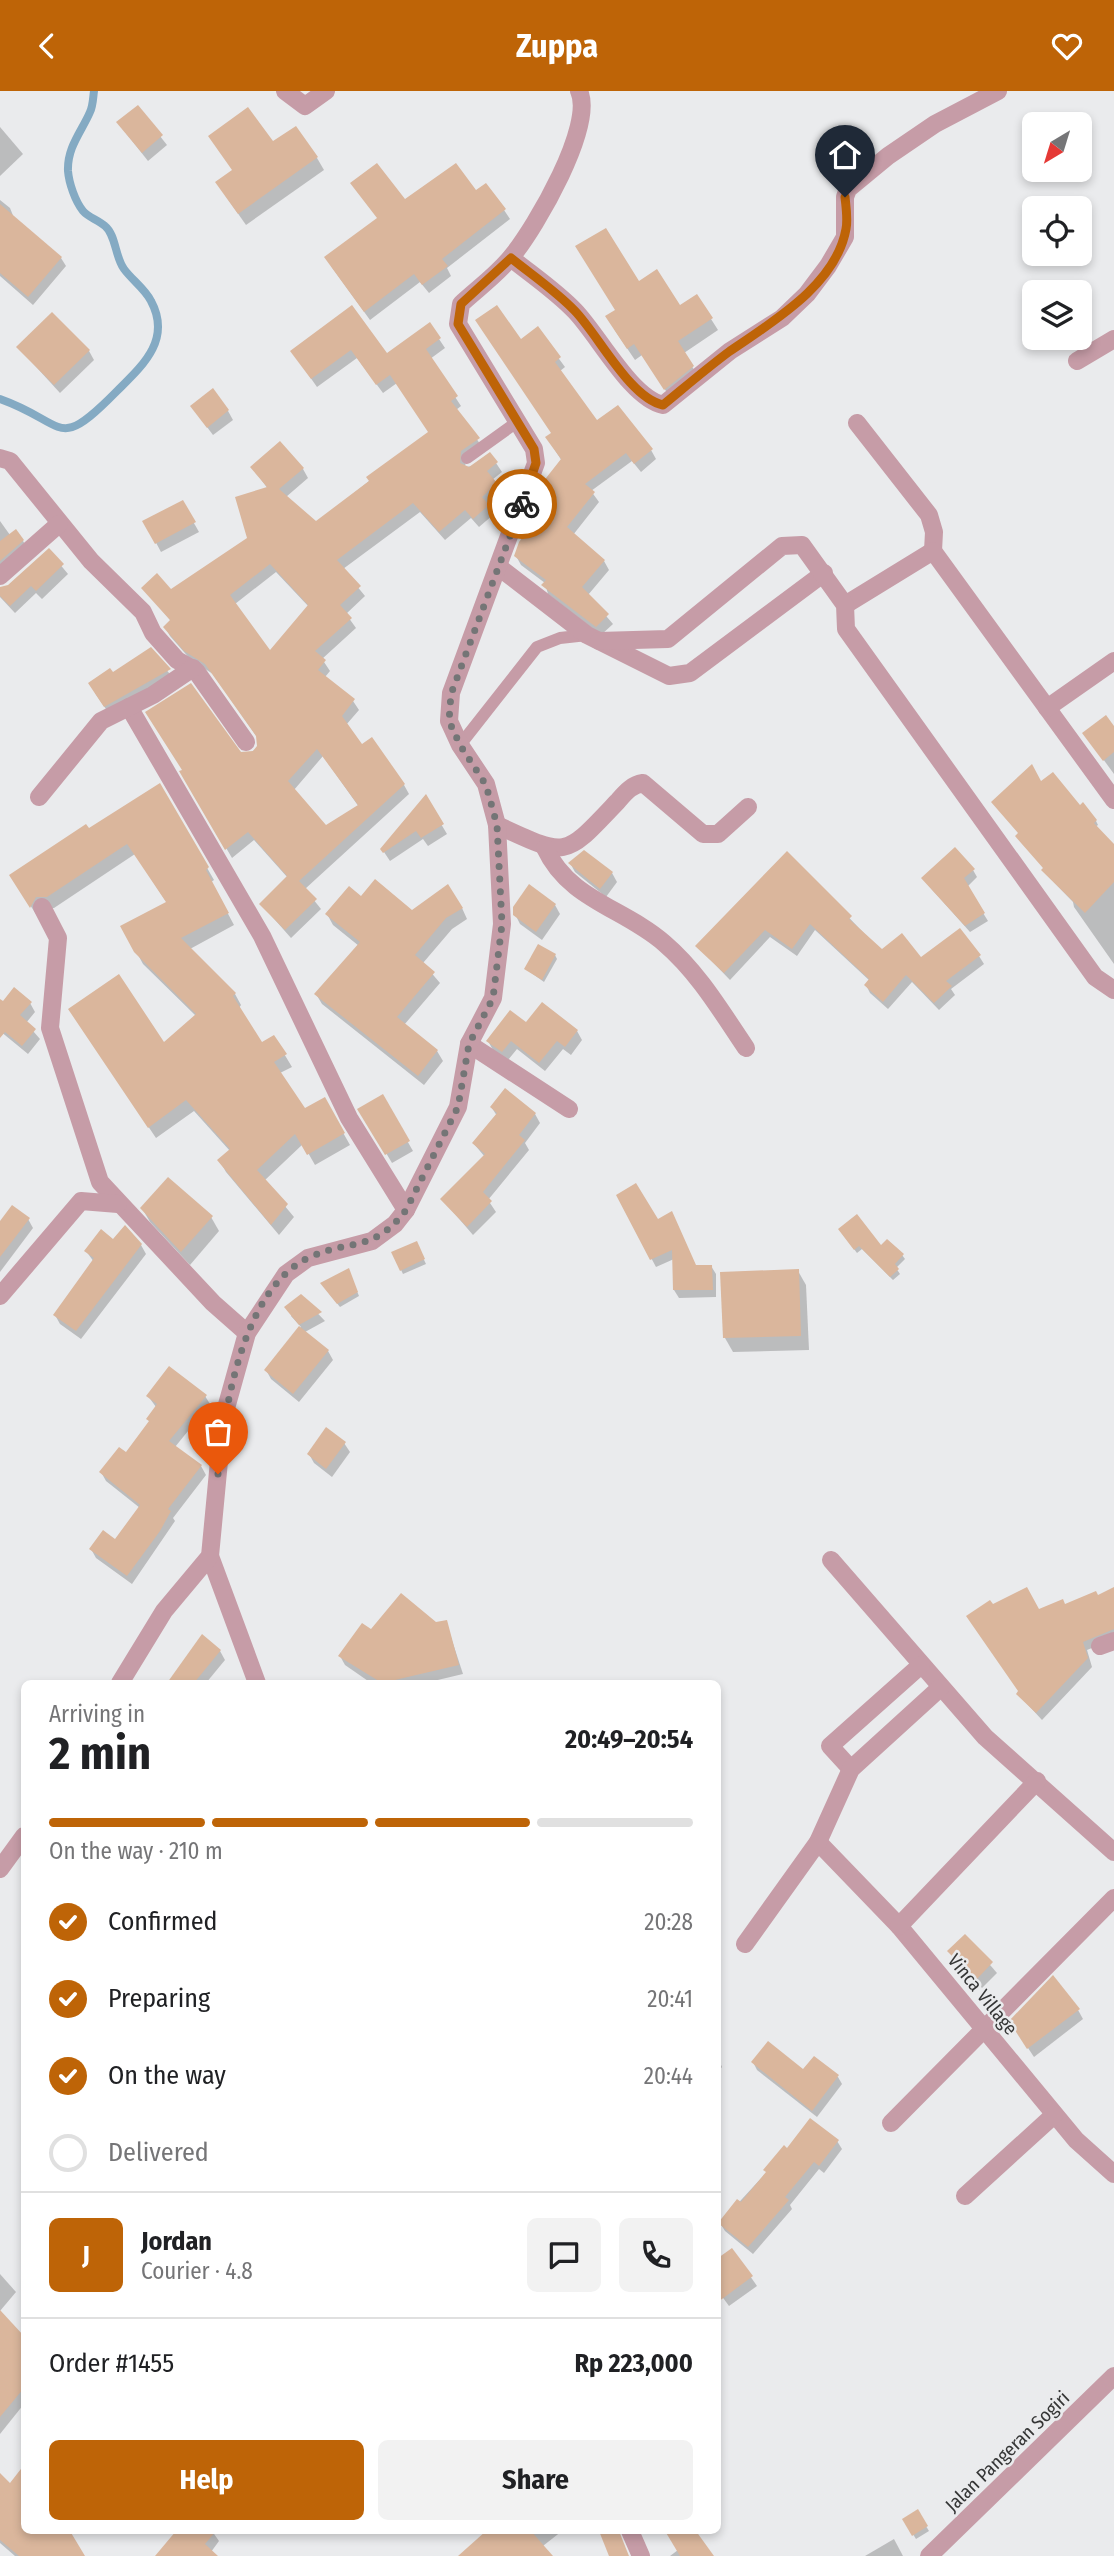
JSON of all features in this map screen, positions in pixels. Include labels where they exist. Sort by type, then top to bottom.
[{"type":"street","points":[[285,91],[305,106],[327,91]]},
{"type":"street","points":[[256,1680],[210,1556],[223,1419],[247,1333],[286,1274],[308,1258],[372,1241],[395,1224],[406,1210],[458,1107],[469,1044],[493,998],[502,924],[497,825],[486,785],[460,745],[449,721],[451,694],[500,568],[536,463],[534,449],[458,324],[461,304],[511,258],[542,214],[580,129],[584,109],[579,91]]},
{"type":"street","points":[[511,258],[574,310],[603,344],[634,388],[652,403],[663,405],[730,351],[782,318],[807,294],[845,237],[845,197],[848,189],[935,124],[998,91]]},
{"type":"street","points":[[1077,361],[1114,339]]},
{"type":"street","points":[[857,423],[929,515],[934,533],[933,551],[1114,800]]},
{"type":"street","points":[[0,458],[10,461],[59,524],[101,572],[143,613],[153,633],[177,660],[193,668],[246,742]]},
{"type":"street","points":[[0,576],[59,524]]},
{"type":"street","points":[[593,638],[667,639],[782,546],[803,545],[845,605],[846,629],[1095,977],[1114,990]]},
{"type":"street","points":[[845,605],[933,551]]},
{"type":"street","points":[[500,568],[593,638],[669,676],[690,673],[824,573]]},
{"type":"street","points":[[1047,708],[1114,661]]},
{"type":"street","points":[[39,797],[101,721],[193,668]]},
{"type":"street","points":[[129,707],[262,936],[349,1118],[406,1210]]},
{"type":"street","points":[[497,825],[545,848],[562,850],[579,842],[636,784],[643,783],[703,834],[718,834],[748,807]]},
{"type":"street","points":[[545,848],[552,862],[575,889],[650,931],[686,964],[746,1048]]},
{"type":"street","points":[[42,907],[58,937],[50,1028],[100,1182],[213,1303],[247,1333]]},
{"type":"street","points":[[469,1044],[569,1109]]},
{"type":"street","points":[[0,1296],[81,1201],[118,1204]]},
{"type":"street","points":[[122,1680],[164,1611],[210,1556]]},
{"type":"street","points":[[831,1560],[985,1737],[1114,1852]]},
{"type":"street","points":[[851,1769],[830,1746],[921,1665]]},
{"type":"street","points":[[745,1944],[818,1842],[851,1769],[940,1688]]},
{"type":"street","points":[[899,1926],[1037,1781]]},
{"type":"street","points":[[0,1869],[21,1840]]},
{"type":"street","name":"Vinca Village","points":[[818,1842],[899,1926],[1076,2140],[1114,2174]]},
{"type":"street","points":[[891,2123],[1114,1898]]},
{"type":"street","points":[[965,2196],[1054,2115]]},
{"type":"street","name":"Jalan Pangeran Sogiri","points":[[929,2556],[1114,2376]]},
{"type":"street","points":[[631,2534],[641,2556]]},
{"type":"lane","points":[[467,458],[517,422]]},
{"type":"lane","points":[[460,745],[537,647],[560,638],[593,638]]},
{"type":"building","points":[[138,105],[163,135],[142,153],[116,122]]},
{"type":"building","points":[[248,107],[273,141],[296,126],[318,157],[238,214],[215,182],[232,170],[208,136]]},
{"type":"building","points":[[377,163],[405,199],[456,163],[476,190],[486,183],[506,209],[442,259],[448,266],[422,285],[414,274],[364,312],[324,257],[377,218],[350,183]]},
{"type":"building","points":[[0,204],[62,257],[28,297],[0,273]]},
{"type":"building","points":[[606,228],[639,281],[657,269],[680,305],[697,294],[713,318],[678,341],[694,366],[664,390],[634,344],[627,349],[605,316],[615,310],[575,246]]},
{"type":"building","points":[[352,305],[387,353],[430,322],[441,338],[426,349],[458,396],[451,401],[480,438],[461,451],[460,463],[469,467],[490,452],[498,462],[487,471],[497,483],[482,497],[489,505],[473,519],[465,510],[439,532],[413,503],[337,560],[361,586],[340,605],[352,618],[315,651],[326,660],[318,670],[355,699],[342,716],[362,744],[372,737],[405,784],[299,881],[317,899],[285,930],[259,904],[287,876],[248,832],[225,850],[179,771],[182,770],[145,712],[191,683],[241,752],[253,751],[257,746],[256,736],[205,664],[184,651],[163,627],[170,620],[141,588],[157,573],[171,589],[247,538],[235,497],[267,487],[250,467],[280,441],[304,468],[279,489],[316,521],[369,481],[366,477],[428,432],[390,375],[376,385],[351,350],[311,379],[290,351]],"holes":[[[270,564],[308,605],[270,650],[230,595]],[[317,749],[358,805],[326,825],[288,781]]]},
{"type":"building","points":[[497,305],[521,339],[538,326],[561,357],[555,362],[597,420],[618,405],[653,449],[634,464],[626,453],[585,484],[595,492],[567,527],[605,560],[582,587],[609,614],[596,627],[541,585],[546,580],[514,556],[519,542],[553,498],[539,487],[561,459],[545,437],[551,433],[475,320]]},
{"type":"building","points":[[52,312],[90,350],[54,385],[16,347]]},
{"type":"building","points":[[213,388],[229,410],[207,428],[190,406]]},
{"type":"building","points":[[183,500],[196,522],[155,544],[142,521]]},
{"type":"building","points":[[16,529],[24,540],[0,561],[0,541]]},
{"type":"building","points":[[49,548],[64,564],[36,591],[31,586],[10,606],[0,596],[0,587],[8,585]]},
{"type":"building","points":[[151,647],[171,669],[104,707],[88,683],[110,668],[113,672]]},
{"type":"building","points":[[1106,715],[1114,726],[1114,752],[1103,761],[1082,733]]},
{"type":"building","points":[[1032,764],[1041,781],[1053,772],[1080,805],[1083,802],[1097,820],[1094,823],[1114,844],[1114,882],[1085,913],[1041,870],[1043,868],[1015,836],[1018,833],[991,802]]},
{"type":"building","points":[[160,783],[209,867],[206,870],[229,913],[181,938],[236,993],[233,996],[262,1042],[274,1035],[287,1054],[274,1062],[305,1108],[325,1097],[345,1133],[307,1155],[295,1134],[257,1170],[288,1204],[271,1225],[217,1160],[230,1149],[186,1100],[148,1128],[68,1009],[119,974],[164,1042],[196,1014],[134,952],[120,926],[166,902],[127,844],[47,897],[36,897],[30,908],[9,875],[86,824],[89,828]]},
{"type":"building","points":[[426,794],[444,824],[421,838],[416,831],[383,853],[380,849]]},
{"type":"building","points":[[955,847],[975,869],[964,878],[985,913],[965,926],[921,878]]},
{"type":"building","points":[[584,850],[613,872],[600,889],[568,863]]},
{"type":"building","points":[[787,851],[852,916],[849,919],[882,949],[902,933],[921,957],[960,928],[981,955],[946,981],[952,986],[934,1003],[906,975],[883,1002],[864,985],[869,979],[810,924],[792,949],[765,930],[724,973],[695,946]]},
{"type":"building","points":[[375,879],[412,910],[448,884],[463,908],[446,918],[415,955],[435,972],[397,1017],[438,1050],[418,1076],[314,994],[360,942],[325,914],[349,886],[361,896]]},
{"type":"building","points":[[529,884],[556,904],[536,932],[513,915],[513,907]]},
{"type":"building","points":[[538,944],[556,954],[542,980],[524,969]]},
{"type":"building","points":[[14,987],[32,1002],[20,1015],[36,1029],[22,1046],[5,1032],[0,1038],[0,999],[3,1001]]},
{"type":"building","points":[[542,1002],[578,1030],[565,1047],[557,1041],[539,1063],[511,1041],[502,1052],[486,1041],[510,1010],[526,1022]]},
{"type":"building","points":[[505,1088],[536,1113],[519,1135],[525,1140],[483,1192],[492,1201],[467,1227],[440,1199],[485,1154],[472,1143],[497,1113],[490,1107]]},
{"type":"building","points":[[383,1094],[410,1141],[385,1155],[357,1109]]},
{"type":"building","points":[[168,1177],[213,1216],[181,1252],[140,1208]]},
{"type":"building","points":[[636,1183],[658,1219],[672,1211],[696,1265],[712,1265],[713,1290],[673,1290],[672,1250],[650,1260],[616,1195]]},
{"type":"building","points":[[12,1205],[30,1218],[0,1257],[0,1221]]},
{"type":"building","points":[[857,1214],[881,1245],[887,1239],[904,1254],[895,1264],[899,1269],[890,1277],[859,1246],[854,1250],[838,1229]]},
{"type":"building","points":[[125,1225],[142,1244],[76,1331],[53,1315],[94,1258],[84,1251],[101,1229],[113,1239]]},
{"type":"building","points":[[417,1241],[425,1259],[400,1271],[391,1252]]},
{"type":"building","points":[[349,1268],[358,1292],[337,1304],[320,1283]]},
{"type":"building","points":[[799,1269],[801,1336],[723,1338],[720,1272]]},
{"type":"building","points":[[301,1294],[322,1312],[299,1325],[284,1307]]},
{"type":"building","points":[[299,1326],[329,1350],[293,1394],[264,1370]]},
{"type":"building","points":[[169,1366],[207,1395],[169,1441],[202,1465],[168,1509],[171,1511],[160,1531],[127,1576],[89,1549],[103,1530],[115,1539],[140,1505],[99,1472],[119,1447],[126,1452],[149,1421],[146,1419],[157,1404],[146,1396]]},
{"type":"building","points":[[326,1427],[346,1442],[326,1469],[307,1454]]},
{"type":"building","points":[[1027,1587],[1039,1609],[1063,1599],[1065,1604],[1096,1591],[1098,1595],[1114,1587],[1114,1629],[1083,1642],[1088,1658],[1036,1713],[1016,1694],[1018,1691],[966,1616],[990,1600],[993,1604]]},
{"type":"building","points":[[401,1593],[436,1622],[447,1620],[459,1665],[395,1680],[377,1680],[338,1656],[362,1623],[371,1629]]},
{"type":"building","points":[[202,1634],[221,1650],[196,1680],[169,1680]]},
{"type":"building","points":[[965,1934],[993,1962],[976,1980],[947,1951]]},
{"type":"building","points":[[1053,1975],[1080,2009],[1027,2049],[1009,2021]]},
{"type":"building","points":[[768,2041],[803,2069],[814,2056],[839,2075],[812,2111],[751,2062]]},
{"type":"building","points":[[810,2118],[839,2140],[819,2166],[814,2162],[785,2197],[789,2200],[748,2247],[721,2225],[721,2219],[737,2199],[741,2202],[784,2145],[787,2148]]},
{"type":"building","points":[[732,2248],[753,2276],[721,2300],[721,2256]]},
{"type":"building","points":[[0,2310],[21,2333],[21,2392],[0,2417]]},
{"type":"building","points":[[21,2469],[21,2534],[72,2534],[85,2556],[19,2556],[0,2540],[0,2473],[10,2483]]},
{"type":"building","points":[[918,2509],[928,2526],[912,2536],[902,2519]]},
{"type":"building","points":[[173,2534],[213,2534],[205,2544],[218,2556],[155,2556]]},
{"type":"building","points":[[483,2534],[534,2534],[553,2556],[458,2556]]},
{"type":"building","points":[[600,2534],[620,2534],[629,2556],[609,2556]]},
{"type":"building","points":[[667,2534],[698,2534],[714,2556],[680,2556]]},
{"type":"waterway","points":[[0,399],[51,424],[71,428],[97,410],[127,382],[144,362],[156,340],[157,315],[151,301],[121,264],[109,230],[80,207],[70,181],[70,154],[91,110],[94,91]]},
{"type":"way so far","points":[[218,1474],[223,1419],[247,1333],[286,1274],[308,1258],[372,1241],[395,1224],[406,1210],[458,1107],[469,1044],[493,998],[502,924],[497,825],[486,785],[460,745],[449,721],[451,694],[522,504]]},
{"type":"route","points":[[522,504],[536,463],[534,449],[458,324],[461,304],[511,258],[574,310],[603,344],[634,388],[652,403],[663,405],[730,351],[782,318],[807,294],[845,237],[845,197]]}]
